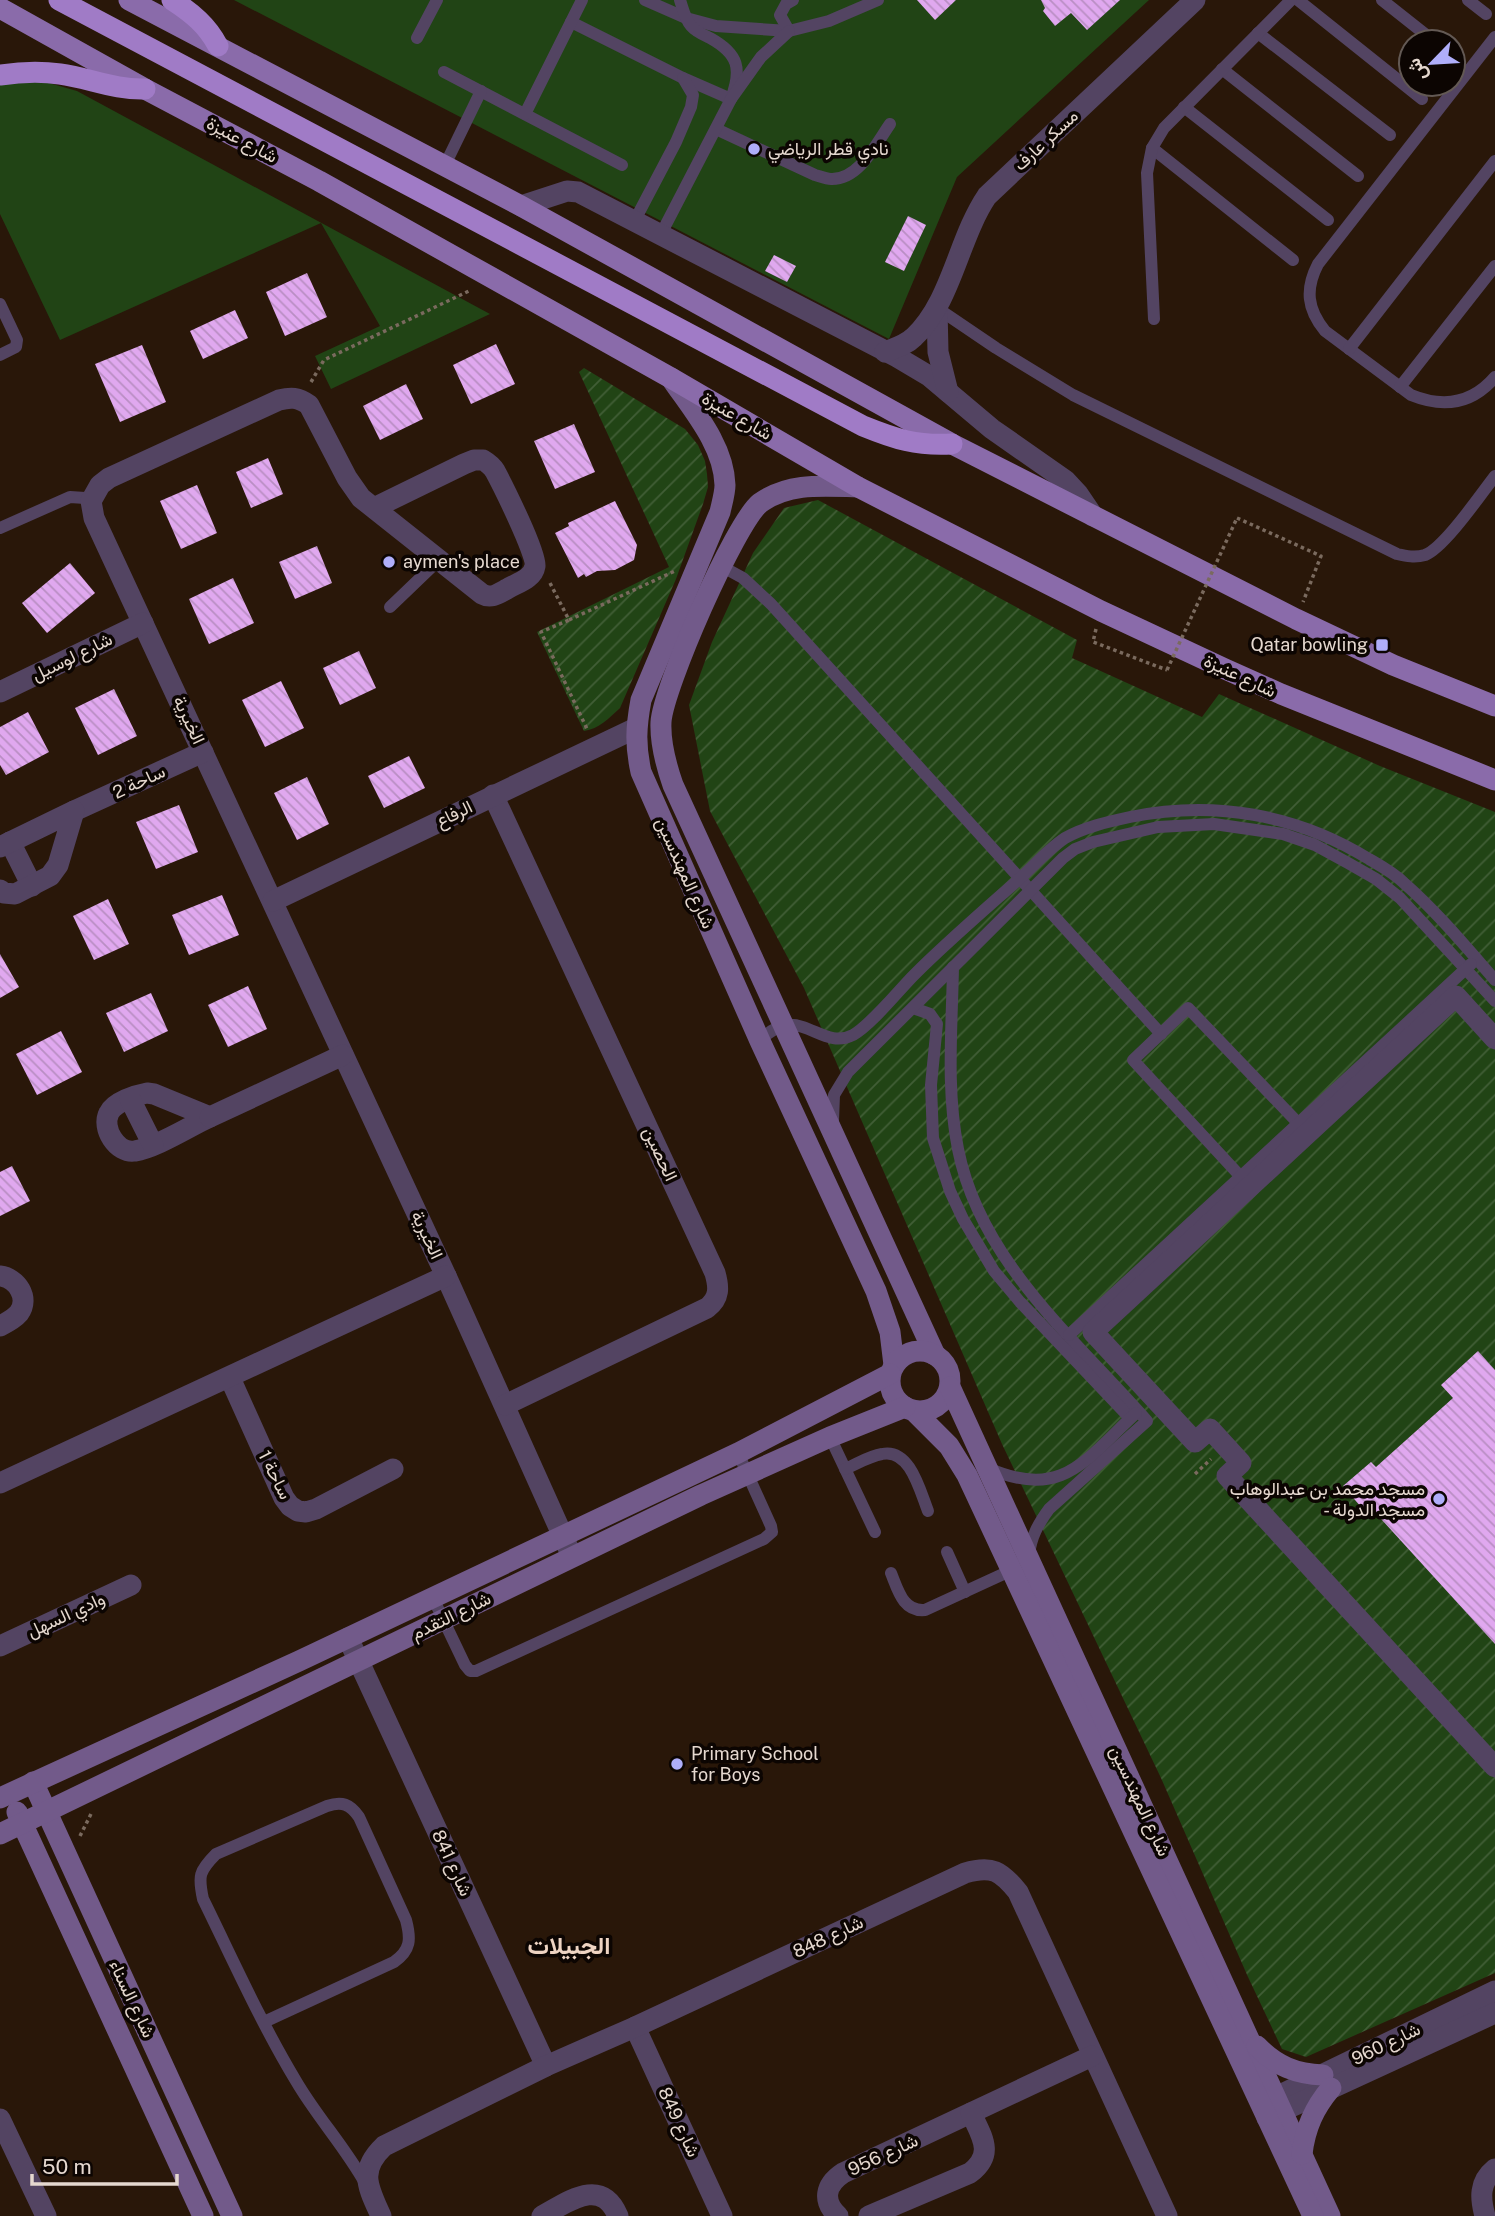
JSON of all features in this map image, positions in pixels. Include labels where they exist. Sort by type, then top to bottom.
[{"type":"highway","points":[[59,0],[863,426],[899,441],[927,446],[951,444]]},
{"type":"highway","points":[[172,0],[197,17],[218,46]]},
{"type":"highway","points":[[0,75],[36,72],[59,74],[108,86],[145,89]]},
{"type":"main road","points":[[129,0],[521,206],[951,444],[1296,619],[1393,665],[1495,706]]},
{"type":"main road","name":"شارع عنيزة","points":[[0,8],[319,181],[671,378],[859,487],[1101,611],[1225,669],[1495,780]]},
{"type":"street","name":"مسكر عارف","points":[[885,352],[915,337],[937,308],[975,214],[988,196],[1191,1]]},
{"type":"street","points":[[521,206],[567,191],[578,192],[885,352],[929,376],[992,429],[1065,480],[1093,516]]},
{"type":"street","name":"مسكر عارف","points":[[937,308],[938,352],[948,392]]},
{"type":"street","name":"شارع المهندسين","points":[[671,378],[712,440],[722,462],[725,486],[720,512],[641,700],[636,728],[637,753],[645,781],[760,1041],[876,1291],[890,1332],[892,1370]]},
{"type":"street","points":[[91,501],[100,485],[109,478],[290,397],[301,399],[316,415],[354,489],[374,508],[487,597],[526,579],[535,566],[533,550],[494,470],[483,460],[464,464],[374,508]]},
{"type":"street","name":"شارع المهندسين","points":[[859,487],[795,487],[777,493],[758,505],[746,519],[721,566],[665,701],[661,742],[673,785],[935,1354]]},
{"type":"street","name":"الخيرية","points":[[91,501],[94,518],[446,1276],[572,1558]]},
{"type":"street","name":"شارع لوسيل","points":[[0,692],[143,623]]},
{"type":"street","name":"الرفاع","points":[[272,901],[636,728]]},
{"type":"street","name":"ساحة 2","points":[[5,845],[204,752]]},
{"type":"street","name":"الحصين","points":[[493,795],[718,1284],[715,1302],[707,1308],[505,1405]]},
{"type":"street","points":[[0,890],[15,894],[45,880],[55,871],[74,811]]},
{"type":"street","points":[[5,845],[32,886]]},
{"type":"street","points":[[1495,1040],[1455,996],[1093,1332],[1195,1443],[1210,1429],[1241,1463],[1227,1476],[1495,1768]]},
{"type":"street","points":[[210,1117],[155,1094],[142,1094],[113,1107],[107,1116],[107,1124],[113,1140],[120,1147],[136,1151],[153,1145],[343,1055]]},
{"type":"street","points":[[130,1099],[153,1145]]},
{"type":"street","points":[[0,1276],[14,1280],[23,1297],[17,1316],[0,1326]]},
{"type":"street","name":"الخيرية","points":[[0,1483],[446,1276]]},
{"type":"street","points":[[917,1350],[935,1354],[948,1369],[950,1387],[946,1396],[940,1404],[923,1411],[909,1409],[897,1401],[892,1393],[892,1370],[908,1353],[917,1350]]},
{"type":"street","name":"شارع التقدم","points":[[4,1797],[738,1453],[892,1370]]},
{"type":"street","name":"ساحة 1","points":[[230,1378],[278,1487],[290,1506],[298,1511],[316,1508],[393,1469]]},
{"type":"street","name":"شارع المهندسين","points":[[950,1387],[988,1468],[1020,1565],[1275,2109],[1302,2154],[1330,2216]]},
{"type":"street","name":"شارع المهندسين","points":[[909,1409],[950,1446],[1020,1565],[1248,2034],[1313,2216]]},
{"type":"street","name":"شارع التقدم","points":[[0,1833],[748,1474],[830,1437],[909,1409]]},
{"type":"street","name":"وادي السهل","points":[[0,1646],[131,1585]]},
{"type":"street","name":"شارع 841","points":[[348,1638],[545,2066]]},
{"type":"street","name":"شارع السناء","points":[[33,1782],[232,2216]]},
{"type":"street","name":"شارع السناء","points":[[4,1797],[22,1823],[203,2216]]},
{"type":"street","name":"شارع 848","points":[[381,2216],[370,2193],[367,2178],[373,2156],[384,2146],[545,2066],[978,1869],[994,1870],[1005,1876],[1018,1892],[1167,2216]]},
{"type":"street","name":"شارع 960","points":[[1275,2109],[1495,1991]]},
{"type":"street","name":"شارع 960","points":[[1327,2082],[1495,2013]]},
{"type":"street","name":"شارع 849","points":[[635,2027],[723,2216]]},
{"type":"street","points":[[1248,2034],[1268,2057],[1280,2066],[1327,2082],[1310,2118],[1302,2154]]},
{"type":"street","name":"شارع 956","points":[[838,2216],[830,2207],[828,2197],[833,2180],[1093,2056]]},
{"type":"street","points":[[869,2216],[970,2174],[979,2167],[985,2142],[971,2113]]},
{"type":"street","points":[[0,2119],[46,2216]]},
{"type":"street","points":[[1485,2216],[1480,2200],[1482,2188],[1489,2174],[1495,2169]]},
{"type":"street","points":[[542,2216],[578,2197],[591,2194],[608,2200],[618,2216]]},
{"type":"lane","points":[[417,38],[437,0]]},
{"type":"lane","points":[[525,114],[582,0]]},
{"type":"lane","points":[[645,0],[686,19],[727,28],[789,31],[829,20],[878,0]]},
{"type":"lane","points":[[680,0],[692,28],[721,44],[732,55],[737,65],[737,74],[731,99]]},
{"type":"lane","points":[[789,31],[780,15],[786,4],[793,0]]},
{"type":"lane","points":[[1154,320],[1147,173],[1152,148],[1164,128],[1291,0]]},
{"type":"lane","points":[[1298,0],[1422,99]]},
{"type":"lane","points":[[1382,0],[1417,28]]},
{"type":"lane","points":[[1468,0],[1486,15]]},
{"type":"lane","points":[[571,22],[682,78],[731,99]]},
{"type":"lane","points":[[662,234],[731,99],[761,57],[789,31]]},
{"type":"lane","points":[[1258,33],[1390,135]]},
{"type":"lane","points":[[1495,37],[1318,264],[1308,291],[1310,306],[1325,331],[1411,395],[1443,404],[1459,401],[1474,396],[1495,377]]},
{"type":"lane","points":[[1222,69],[1358,176]]},
{"type":"lane","points":[[444,72],[622,165]]},
{"type":"lane","points":[[635,220],[676,142],[691,107],[692,95],[682,78]]},
{"type":"lane","points":[[445,165],[481,91]]},
{"type":"lane","points":[[1184,107],[1328,220]]},
{"type":"lane","points":[[716,129],[814,175],[831,179],[846,176],[866,159],[890,124]]},
{"type":"lane","points":[[1152,148],[1293,260]]},
{"type":"lane","points":[[1349,349],[1495,161]]},
{"type":"lane","points":[[1400,387],[1495,266]]},
{"type":"lane","points":[[0,304],[17,344],[0,355]]},
{"type":"lane","points":[[937,308],[1073,395],[1397,554],[1415,557],[1432,552],[1495,476]]},
{"type":"lane","points":[[0,528],[70,496],[91,501]]},
{"type":"lane","points":[[390,607],[439,560]]},
{"type":"lane","points":[[721,566],[743,578],[771,604],[1161,1034]]},
{"type":"lane","points":[[760,1041],[767,1034],[785,1025],[809,1028],[832,1038],[852,1035],[872,1019],[942,947],[1065,838],[1106,822],[1180,810],[1254,814],[1320,832],[1344,843],[1404,882],[1495,980]]},
{"type":"lane","points":[[834,1133],[834,1095],[842,1080],[1030,890],[1075,849],[1113,836],[1158,827],[1214,824],[1283,834],[1315,845],[1376,879],[1400,898],[1495,1001]]},
{"type":"lane","points":[[1069,1335],[1476,958]]},
{"type":"lane","points":[[953,967],[951,1088],[958,1149],[968,1184],[985,1226],[1006,1259],[1134,1415]]},
{"type":"lane","points":[[891,1573],[907,1606],[925,1611],[1020,1565],[1039,1522],[1049,1509],[1147,1421],[1134,1415],[1020,1302],[994,1271],[963,1219],[950,1191],[933,1138],[930,1085],[937,1024],[930,1014],[913,1008]]},
{"type":"lane","points":[[1241,1177],[1133,1060],[1188,1009],[1299,1124]]},
{"type":"lane","points":[[988,1468],[1009,1478],[1030,1481],[1062,1476],[1080,1465],[1134,1415]]},
{"type":"lane","points":[[830,1437],[875,1532]]},
{"type":"lane","points":[[433,1598],[466,1665],[470,1671],[476,1671],[764,1539],[772,1532],[771,1526],[738,1453]]},
{"type":"lane","points":[[845,1469],[881,1454],[896,1455],[906,1463],[928,1511]]},
{"type":"lane","points":[[947,1552],[965,1592]]},
{"type":"lane","points":[[264,2022],[404,1955],[409,1933],[406,1920],[359,1817],[347,1804],[327,1806],[216,1854],[203,1867],[199,1881],[203,1899],[264,2022],[306,2098],[346,2152],[370,2193]]},
{"type":"path","points":[[301,399],[324,360],[494,279]]},
{"type":"path","points":[[1093,642],[1167,670],[1237,517],[1321,556],[1296,619]]},
{"type":"path","points":[[596,747],[541,632],[699,562]]},
{"type":"path","points":[[535,566],[548,579],[569,620]]},
{"type":"path","points":[[1195,1474],[1210,1459]]},
{"type":"path","points":[[79,1840],[93,1809]]},
{"type":"green space","name":"نادي قطر الرياضي","points":[[234,0],[1149,0],[957,177],[889,339]]},
{"type":"green space","points":[[42,81],[77,91],[490,314],[331,389],[315,356],[380,326],[321,223],[60,340],[0,214],[0,83]]},
{"type":"green space","points":[[584,368],[685,429],[698,445],[705,461],[708,487],[676,579],[620,708],[599,725],[584,731],[537,632],[669,567],[579,372]]},
{"type":"green space","points":[[818,500],[1077,640],[1072,658],[1202,717],[1219,694],[1380,766],[1495,812],[1495,1973],[1306,2057],[1282,2049],[1161,1778],[1002,1444],[804,988],[710,811],[689,705],[712,642],[753,553],[784,508]]},
{"type":"building","points":[[917,0],[956,0],[935,20]]},
{"type":"building","points":[[1041,0],[1120,0],[1087,30],[1071,13],[1055,26],[1043,11],[1045,8]]},
{"type":"building","points":[[908,216],[926,225],[904,271],[885,262]]},
{"type":"building","points":[[774,255],[796,266],[787,282],[765,271]]},
{"type":"building","points":[[307,273],[327,317],[285,336],[266,292]]},
{"type":"building","points":[[235,310],[248,338],[203,359],[190,331]]},
{"type":"building","points":[[496,344],[515,384],[471,404],[453,365]]},
{"type":"building","points":[[142,345],[166,402],[120,422],[95,364]]},
{"type":"building","points":[[406,384],[423,419],[380,440],[363,406]]},
{"type":"building","points":[[574,424],[595,472],[555,489],[534,441]]},
{"type":"building","points":[[268,458],[283,494],[251,508],[236,472]]},
{"type":"building","points":[[197,485],[217,533],[181,549],[160,501]]},
{"type":"building","points":[[615,501],[637,545],[634,560],[615,570],[597,571],[578,578],[555,533],[569,526],[568,523]]},
{"type":"building","points":[[317,546],[332,583],[295,599],[279,562]]},
{"type":"building","points":[[70,563],[95,593],[47,633],[22,603]]},
{"type":"building","points":[[233,578],[254,623],[209,644],[189,599]]},
{"type":"building","points":[[359,651],[376,688],[340,705],[323,668]]},
{"type":"building","points":[[281,681],[304,728],[265,747],[242,700]]},
{"type":"building","points":[[114,689],[137,736],[98,755],[75,708]]},
{"type":"building","points":[[28,712],[49,752],[6,775],[0,765],[0,727]]},
{"type":"building","points":[[409,756],[425,788],[384,808],[368,776]]},
{"type":"building","points":[[307,777],[329,824],[297,840],[274,793]]},
{"type":"building","points":[[179,805],[198,852],[156,869],[136,822]]},
{"type":"building","points":[[222,895],[239,935],[189,955],[172,915]]},
{"type":"building","points":[[108,899],[129,944],[94,960],[73,916]]},
{"type":"building","points":[[0,954],[19,987],[0,998]]},
{"type":"building","points":[[248,986],[267,1029],[228,1047],[208,1005]]},
{"type":"building","points":[[151,993],[168,1031],[124,1052],[106,1013]]},
{"type":"building","points":[[61,1031],[82,1072],[37,1095],[16,1054]]},
{"type":"building","points":[[12,1166],[30,1201],[0,1216],[0,1172]]},
{"type":"building","name":"مسجد محمد بن عبدالوهاب - مسجد الدولة","points":[[1478,1351],[1495,1370],[1495,1644],[1372,1509],[1367,1514],[1343,1486],[1371,1462],[1376,1467],[1453,1398],[1441,1385]]},
{"type":"place","name":"نادي قطر الرياضي","points":[[754,149]]},
{"type":"place","name":"aymen's place","points":[[389,562]]},
{"type":"place","name":"Qatar bowling","points":[[1382,645]]},
{"type":"place","name":"مسجد محمد بن عبدالوهاب - مسجد الدولة","points":[[1439,1499]]},
{"type":"place","name":"Primary School for Boys","points":[[677,1764]]},
{"type":"district","name":"الجبيلات","points":[[569,1946]]}]
